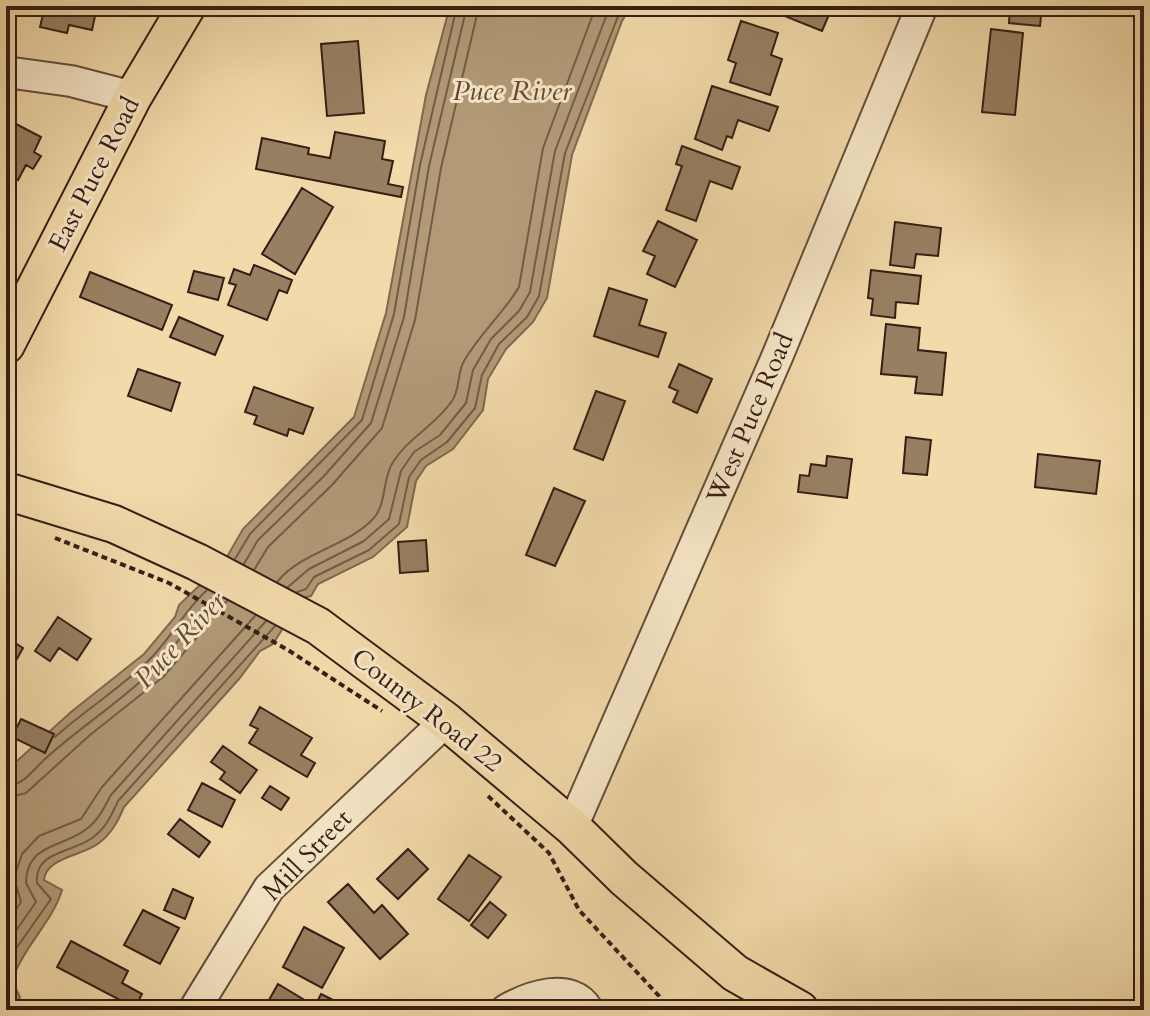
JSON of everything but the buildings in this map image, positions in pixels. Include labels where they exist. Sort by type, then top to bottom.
[{"type":"main road","name":"East Puce Road","points":[[6,345],[133,97],[187,6]]},
{"type":"main road","name":"County Road 22","points":[[6,491],[114,524],[183,572],[318,626],[446,721],[572,827],[624,878],[735,973],[800,1010]]},
{"type":"street","name":"West Puce Road","points":[[572,827],[777,357],[922,6]]},
{"type":"street","points":[[6,72],[71,81],[133,97]]},
{"type":"street","name":"Mill Street","points":[[194,1010],[269,888],[446,721]]},
{"type":"street","points":[[506,1010],[544,994],[570,996],[584,1003],[588,1010]]},
{"type":"path","points":[[6,437],[10,438],[6,443]]},
{"type":"path","points":[[47,535],[183,572],[288,650],[386,713]]},
{"type":"path","points":[[482,790],[549,853],[579,910],[659,996],[667,1010]]},
{"type":"water","name":"Puce River","points":[[450,6],[631,6],[622,21],[572,155],[547,298],[533,322],[506,349],[488,379],[483,410],[453,449],[426,466],[416,481],[407,527],[373,557],[318,584],[311,596],[302,598],[273,644],[260,651],[239,679],[124,807],[108,835],[92,847],[51,866],[46,872],[44,880],[62,890],[12,981],[20,997],[17,1007],[6,1010],[6,771],[71,712],[144,654],[175,617],[179,605],[224,562],[243,529],[354,417],[386,313],[426,95]]}]
